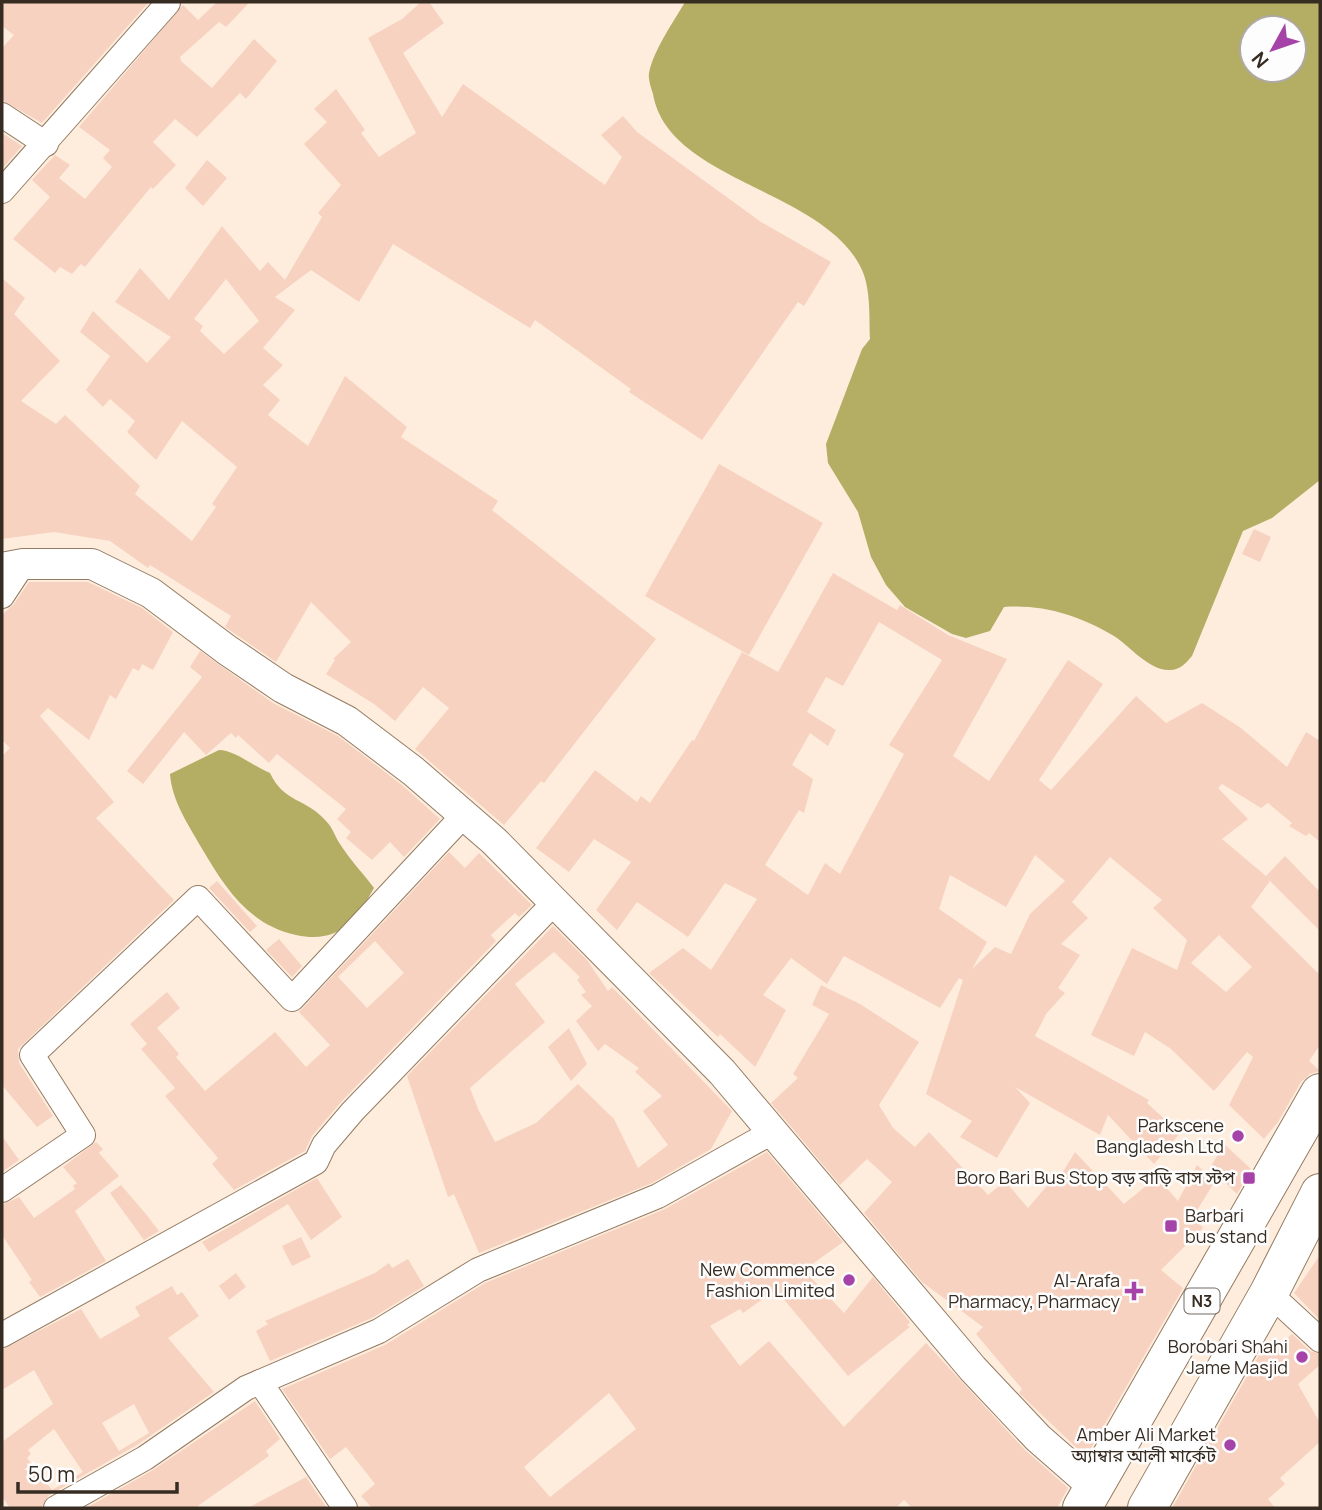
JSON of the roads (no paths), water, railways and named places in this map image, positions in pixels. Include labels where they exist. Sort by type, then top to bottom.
[{"type":"highway","name":"N3","points":[[1088,1498],[1320,1093]]},
{"type":"highway","points":[[1147,1508],[1269,1293],[1320,1193]]},
{"type":"street","points":[[2,191],[87,97],[87,91],[168,3]]},
{"type":"street","points":[[2,116],[46,144]]},
{"type":"street","points":[[2,596],[12,566],[92,564],[151,593],[272,680],[347,721],[413,771],[494,841],[722,1072],[974,1369],[1038,1438],[1088,1498]]},
{"type":"street","points":[[2,1190],[83,1135],[32,1055],[198,898],[292,999],[463,816]]},
{"type":"street","points":[[2,1335],[316,1162],[324,1145],[354,1111],[554,904]]},
{"type":"street","points":[[56,1508],[145,1458],[246,1388],[379,1331],[478,1270],[658,1196],[774,1131]]},
{"type":"street","points":[[1269,1293],[1320,1340]]},
{"type":"street","points":[[260,1382],[345,1508]]},
{"type":"place","name":"Parkscene Bangladesh Ltd","points":[[1238,1136]]},
{"type":"place","name":"Boro Bari Bus Stop বড় বাড়ি বাস স্টপ","points":[[1249,1178]]},
{"type":"place","name":"Barbari bus stand","points":[[1171,1226]]},
{"type":"place","name":"New Commence Fashion Limited","points":[[849,1280]]},
{"type":"place","name":"Al-Arafa Pharmacy, Pharmacy","points":[[1134,1291]]},
{"type":"place","name":"Borobari Shahi Jame Masjid","points":[[1302,1357]]},
{"type":"place","name":"Amber Ali Market অ্যাম্বার আলী মার্কেট","points":[[1230,1445]]}]
